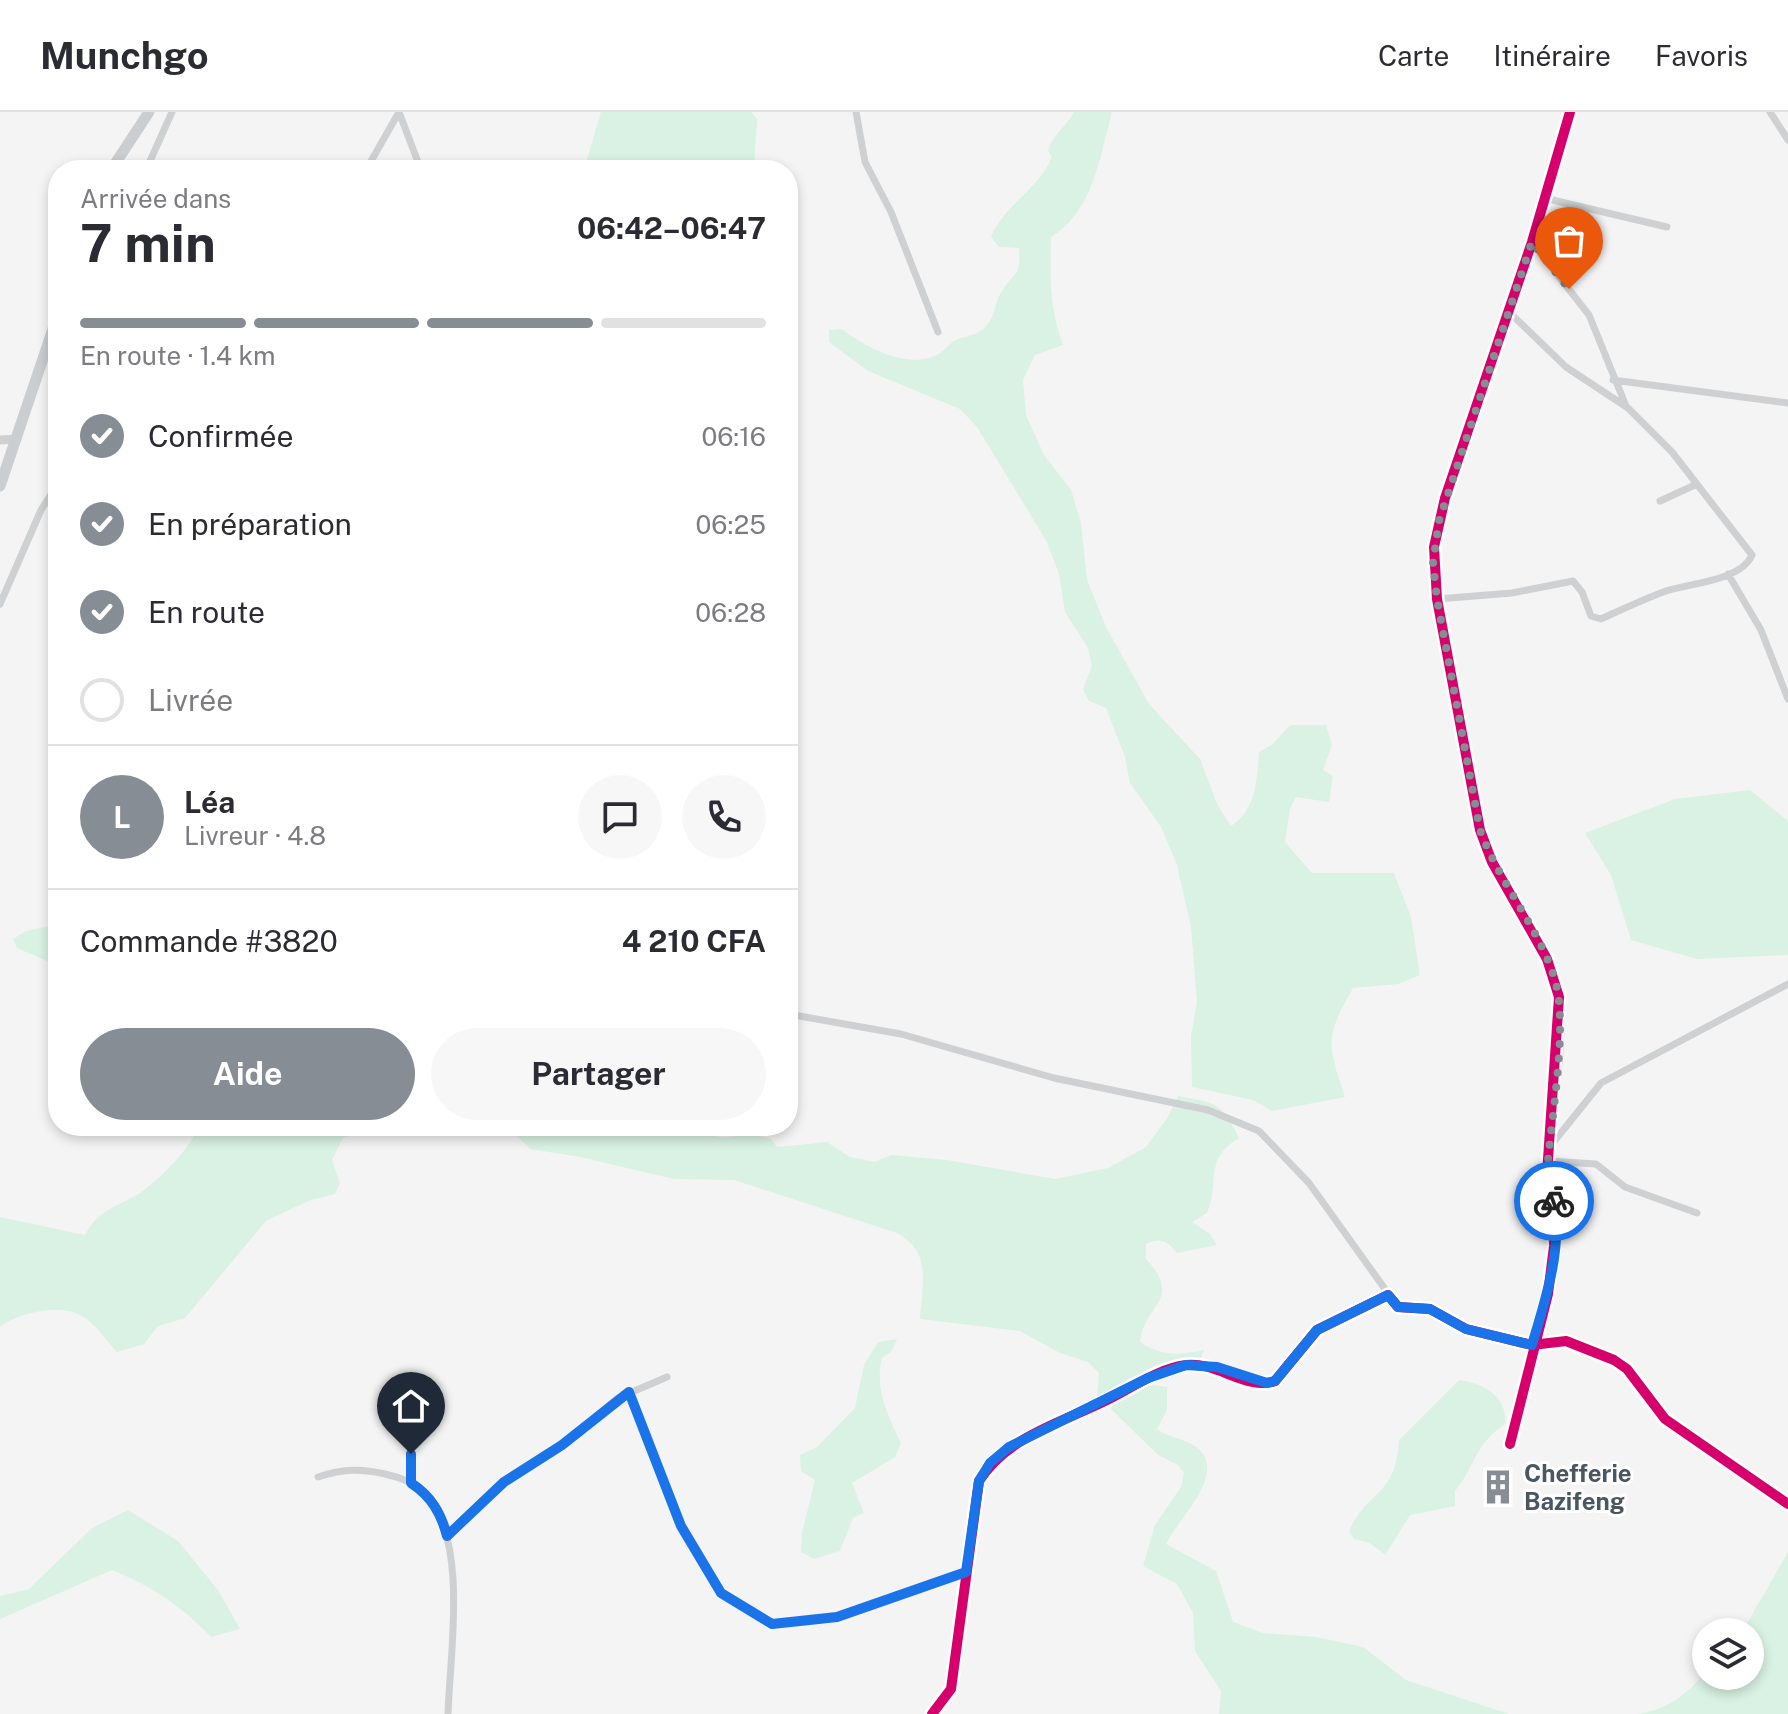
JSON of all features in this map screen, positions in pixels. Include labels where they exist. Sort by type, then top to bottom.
[{"type":"main road","points":[[118,160],[149,112]]},
{"type":"main road","points":[[0,486],[48,344]]},
{"type":"street","points":[[150,160],[172,112]]},
{"type":"street","points":[[372,160],[399,112],[417,160]]},
{"type":"street","points":[[856,112],[865,162],[891,212],[938,332]]},
{"type":"street","points":[[1510,1444],[1524,1375],[1548,1294],[1554,1246],[1555,1209],[1547,1174],[1559,1018],[1556,982],[1547,959],[1492,862],[1480,830],[1433,563],[1439,521],[1532,242],[1570,112]]},
{"type":"street","points":[[1770,112],[1788,140]]},
{"type":"street","points":[[1544,198],[1667,227]]},
{"type":"street","points":[[1437,599],[1512,593],[1573,581],[1582,592],[1591,616],[1601,619],[1666,591],[1728,574],[1751,560],[1751,550],[1628,408],[1613,380],[1589,315],[1532,242]]},
{"type":"street","points":[[1508,311],[1566,367],[1628,408]]},
{"type":"street","points":[[1613,380],[1788,403]]},
{"type":"street","points":[[0,440],[17,439]]},
{"type":"street","points":[[1660,501],[1697,484]]},
{"type":"street","points":[[0,604],[41,510],[48,502]]},
{"type":"street","points":[[1728,574],[1761,630],[1788,699]]},
{"type":"street","points":[[1550,1146],[1601,1083],[1788,984]]},
{"type":"street","points":[[798,1016],[901,1034],[1054,1078],[1208,1110],[1259,1131],[1309,1183],[1398,1307]]},
{"type":"street","points":[[1548,1161],[1596,1164],[1625,1187],[1697,1213]]},
{"type":"street","points":[[932,1714],[951,1689],[979,1481],[990,1463],[1009,1447],[1139,1382],[1186,1365],[1217,1367],[1267,1383],[1275,1381],[1308,1339],[1326,1323],[1388,1295],[1398,1307],[1430,1309],[1466,1329],[1532,1345],[1566,1341],[1614,1360],[1634,1377],[1665,1419],[1788,1504]]},
{"type":"street","points":[[447,1536],[504,1482],[562,1445],[629,1392],[667,1377]]},
{"type":"street","points":[[409,1385],[411,1483]]},
{"type":"street","points":[[629,1392],[681,1526],[721,1593],[772,1624],[837,1617],[966,1572]]},
{"type":"street","points":[[318,1477],[362,1469],[411,1483],[427,1494],[443,1521],[452,1578],[448,1714]]},
{"type":"green space","points":[[601,112],[751,112],[757,119],[755,160],[587,160]]},
{"type":"green space","points":[[1074,112],[1112,112],[1086,198],[1077,213],[1051,237],[1053,304],[1063,345],[1035,355],[1023,380],[1026,415],[1044,455],[1071,490],[1081,523],[1087,580],[1106,627],[1149,704],[1200,759],[1218,806],[1231,826],[1246,812],[1250,803],[1256,784],[1259,752],[1273,744],[1290,725],[1326,725],[1332,745],[1323,770],[1333,776],[1329,802],[1296,797],[1290,809],[1285,842],[1312,873],[1394,873],[1411,917],[1420,975],[1398,984],[1353,988],[1337,1018],[1332,1041],[1332,1052],[1345,1097],[1272,1111],[1253,1100],[1192,1087],[1191,1036],[1197,1002],[1191,927],[1177,865],[1161,827],[1130,783],[1125,757],[1106,708],[1089,701],[1083,689],[1092,666],[1088,648],[1065,612],[1059,574],[1047,542],[977,427],[960,409],[868,371],[829,342],[829,330],[842,329],[875,350],[915,360],[940,353],[954,341],[983,329],[1019,264],[1019,248],[999,247],[991,237],[1004,216],[1046,168],[1052,157],[1048,151],[1050,145]]},
{"type":"green space","points":[[1750,790],[1788,821],[1788,955],[1697,959],[1631,940],[1611,875],[1585,833],[1675,799]]},
{"type":"green space","points":[[48,926],[48,961],[17,948],[13,939],[26,931]]},
{"type":"green space","points":[[1178,1096],[1201,1100],[1216,1106],[1228,1117],[1239,1138],[1228,1146],[1216,1163],[1207,1213],[1192,1222],[1210,1234],[1217,1245],[1177,1253],[1163,1241],[1146,1244],[1146,1259],[1157,1273],[1162,1293],[1143,1329],[1140,1342],[1171,1354],[1204,1350],[1198,1366],[1171,1366],[1145,1373],[1097,1398],[1099,1373],[1088,1362],[1060,1353],[1020,1331],[920,1319],[921,1260],[908,1241],[897,1233],[734,1180],[674,1179],[530,1149],[517,1136],[760,1136],[771,1139],[777,1147],[827,1142],[850,1157],[874,1162],[892,1155],[947,1160],[1055,1179],[1108,1168],[1146,1147],[1168,1117]]},
{"type":"green space","points":[[194,1136],[349,1136],[343,1138],[332,1160],[340,1183],[335,1194],[308,1201],[266,1221],[185,1318],[158,1326],[144,1344],[117,1352],[86,1318],[61,1310],[27,1314],[0,1327],[0,1217],[85,1235],[102,1214],[140,1193],[165,1172]]},
{"type":"green space","points":[[897,1339],[891,1352],[882,1358],[880,1380],[887,1412],[901,1443],[895,1457],[852,1483],[864,1513],[853,1518],[840,1551],[814,1559],[801,1552],[802,1533],[815,1480],[801,1471],[800,1455],[817,1447],[855,1408],[864,1365],[878,1342]]},
{"type":"green space","points":[[1459,1380],[1477,1384],[1492,1393],[1503,1406],[1505,1424],[1481,1448],[1455,1491],[1455,1506],[1410,1515],[1385,1555],[1370,1543],[1354,1539],[1349,1531],[1357,1517],[1387,1483],[1397,1459],[1399,1440]]},
{"type":"green space","points":[[1154,1385],[1167,1387],[1167,1410],[1157,1429],[1196,1447],[1205,1457],[1207,1469],[1198,1496],[1166,1544],[1216,1571],[1233,1622],[1263,1633],[1316,1637],[1363,1647],[1406,1680],[1509,1714],[1219,1714],[1221,1691],[1195,1651],[1193,1613],[1177,1584],[1143,1566],[1155,1525],[1181,1487],[1184,1473],[1178,1465],[1158,1455],[1111,1409],[1112,1402],[1125,1392]]},
{"type":"green space","points":[[128,1510],[178,1541],[218,1590],[240,1629],[211,1637],[165,1598],[112,1570],[0,1619],[0,1596],[29,1589],[92,1528]]},
{"type":"green space","points":[[1788,1552],[1788,1714],[1636,1714],[1675,1700],[1692,1686],[1692,1690],[1764,1690],[1764,1618],[1750,1618]]},
{"type":"cycle path","points":[[1510,1444],[1548,1294],[1554,1246],[1555,1209],[1547,1174],[1559,997],[1547,959],[1492,862],[1480,830],[1437,599],[1434,547],[1445,498],[1532,242],[1570,112]]},
{"type":"cycle path","points":[[932,1714],[951,1689],[979,1481],[1005,1453],[1037,1432],[1175,1367],[1197,1365],[1254,1382],[1275,1381],[1317,1330],[1388,1295],[1398,1307],[1430,1309],[1466,1329],[1532,1345],[1566,1341],[1614,1360],[1627,1369],[1665,1419],[1788,1504]]},
{"type":"way so far","points":[[1554,1201],[1547,1174],[1559,997],[1547,959],[1492,862],[1480,830],[1433,563],[1445,498],[1532,242],[1569,289]]},
{"type":"place","name":"Chefferie Bazifeng","points":[[1498,1487]]},
{"type":"route","points":[[411,1454],[411,1483],[427,1494],[443,1521],[447,1536],[470,1518],[504,1482],[562,1445],[629,1392],[681,1526],[721,1593],[772,1624],[837,1617],[966,1572],[979,1481],[990,1463],[1009,1447],[1061,1419],[1168,1370],[1186,1365],[1206,1365],[1257,1383],[1275,1381],[1308,1339],[1326,1323],[1388,1295],[1398,1307],[1430,1309],[1466,1329],[1532,1345],[1548,1294],[1554,1246],[1554,1201]]}]
